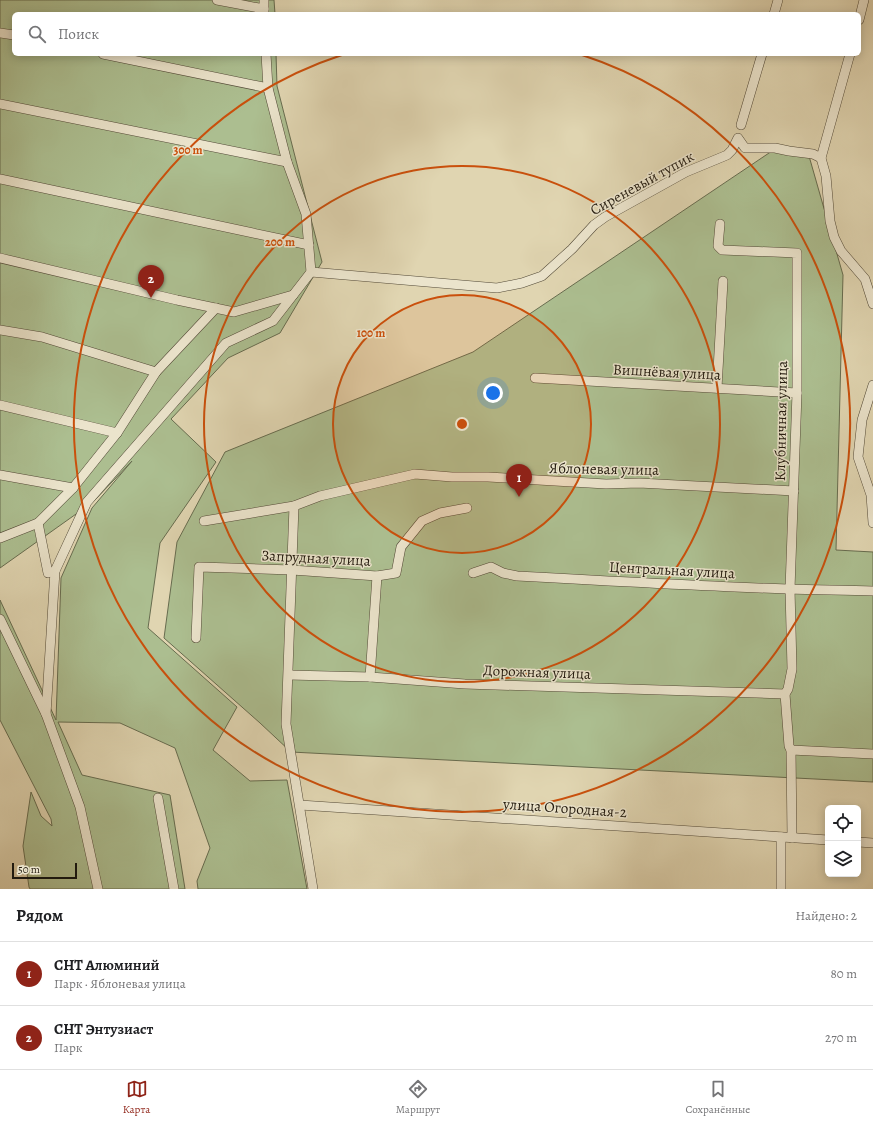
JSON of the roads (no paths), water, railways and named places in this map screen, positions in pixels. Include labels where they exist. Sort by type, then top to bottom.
[{"type":"street","points":[[217,0],[264,8]]},
{"type":"street","points":[[775,12],[778,0]]},
{"type":"street","points":[[861,12],[864,0]]},
{"type":"street","points":[[0,32],[12,35]]},
{"type":"street","points":[[113,56],[268,88]]},
{"type":"street","points":[[46,714],[56,571],[87,502],[226,343],[272,321],[311,272],[306,214],[287,162],[268,88],[266,56]]},
{"type":"street","points":[[741,125],[761,56]]},
{"type":"street","points":[[849,56],[821,158],[826,176],[830,221],[834,237],[842,252],[865,279],[873,304]]},
{"type":"street","points":[[0,104],[287,162]]},
{"type":"street","name":"Сиреневый тупик","points":[[311,272],[497,288],[522,283],[542,276],[572,249],[594,225],[605,217],[686,172],[727,155],[732,150],[738,138],[745,148],[775,148],[789,152],[813,154],[821,158]]},
{"type":"street","points":[[0,179],[309,245]]},
{"type":"street","name":"Клубничная улица","points":[[720,224],[718,246],[722,250],[797,253],[797,393],[790,590],[792,669],[788,689],[785,694]]},
{"type":"street","points":[[0,258],[234,312],[293,295]]},
{"type":"street","points":[[717,388],[723,281]]},
{"type":"street","points":[[0,538],[38,523],[73,488],[117,433],[156,372],[216,308]]},
{"type":"street","points":[[0,330],[42,338],[156,372]]},
{"type":"street","name":"Вишнёвая улица","points":[[535,378],[797,393]]},
{"type":"street","points":[[873,385],[862,420],[858,456],[871,495],[873,523]]},
{"type":"street","points":[[0,405],[117,433]]},
{"type":"street","name":"Яблоневая улица","points":[[204,521],[294,506],[320,496],[415,474],[590,484],[639,483],[794,491]]},
{"type":"street","points":[[0,475],[73,488]]},
{"type":"street","points":[[294,506],[289,675],[286,724],[313,889]]},
{"type":"street","name":"Запрудная улица","points":[[196,638],[199,567],[292,570],[377,576],[396,573],[401,547],[422,521],[440,513],[467,508]]},
{"type":"street","points":[[38,523],[48,573],[56,571]]},
{"type":"street","name":"Центральная улица","points":[[473,573],[491,567],[503,573],[517,576],[790,590],[873,591]]},
{"type":"street","points":[[370,677],[377,576]]},
{"type":"street","points":[[0,619],[46,714],[80,807],[98,889]]},
{"type":"street","name":"Дорожная улица","points":[[289,675],[370,677],[465,684],[785,694]]},
{"type":"street","points":[[785,694],[789,746],[791,750],[792,838]]},
{"type":"street","points":[[791,750],[873,754]]},
{"type":"street","points":[[158,798],[174,889]]},
{"type":"street","name":"улица Огородная-2","points":[[300,805],[825,840]]},
{"type":"street","points":[[781,837],[781,889]]},
{"type":"street","points":[[861,842],[873,843]]},
{"type":"place","name":"СНТ Энтузиаст","points":[[151,298]]},
{"type":"place","name":"СНТ Алюминий","points":[[519,497]]}]
